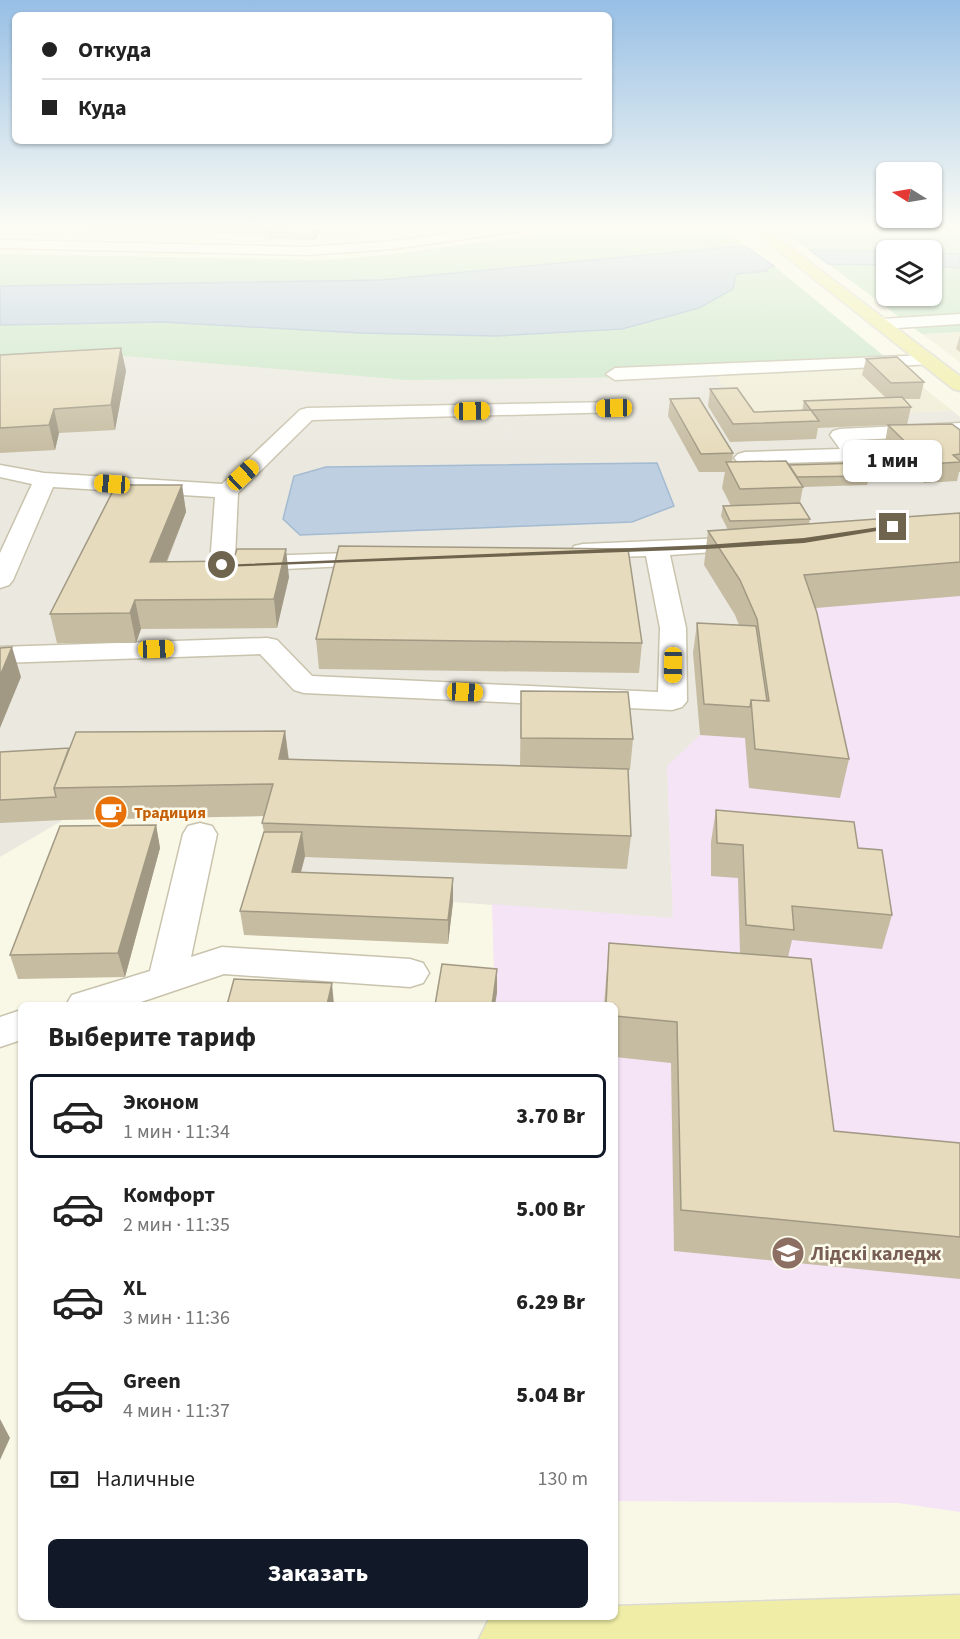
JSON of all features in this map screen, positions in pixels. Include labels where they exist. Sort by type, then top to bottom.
[{"type":"main road","points":[[852,301],[960,385]]},
{"type":"main road","points":[[509,1639],[960,1625]]},
{"type":"street","points":[[882,324],[960,319]]},
{"type":"street","points":[[615,374],[928,360]]},
{"type":"street","points":[[398,558],[222,565],[227,491],[307,414],[614,408]]},
{"type":"street","points":[[745,459],[855,455],[840,435],[960,429]]},
{"type":"street","points":[[0,471],[44,480],[227,491]]},
{"type":"street","points":[[0,580],[42,486]]},
{"type":"street","points":[[563,552],[771,543]]},
{"type":"street","points":[[0,655],[267,646],[304,684],[672,701],[673,628],[657,549]]},
{"type":"street","points":[[167,980],[200,834]]},
{"type":"street","points":[[96,1002],[222,960],[410,973]]},
{"type":"street","points":[[0,1032],[18,1026]]},
{"type":"shaded area","points":[[960,332],[960,362],[922,334]]},
{"type":"shaded area","points":[[90,353],[715,374],[753,429],[797,416],[953,411],[960,417],[960,545],[704,565],[735,615],[751,655],[763,739],[667,766],[673,918],[453,902],[295,895],[276,816],[63,820],[0,857],[0,356]]},
{"type":"shaded area","points":[[896,366],[953,411],[797,416],[753,429],[715,374]]},
{"type":"shaded area","name":"Лідскі каледж","points":[[960,545],[960,1512],[899,1503],[618,1501],[618,1002],[495,1002],[492,904],[673,918],[667,766],[700,735],[751,655],[735,615],[704,565]]},
{"type":"green space","points":[[706,301],[817,301],[896,366],[645,377],[407,380],[90,353],[0,356],[0,325],[162,322],[361,333],[496,336],[622,329],[699,308]]},
{"type":"green space","points":[[942,301],[960,301],[960,332],[922,334],[885,306],[942,306]]},
{"type":"water","points":[[0,301],[711,301],[699,308],[622,329],[496,336],[361,333],[163,322],[0,325]]},
{"type":"water","points":[[657,463],[674,506],[632,522],[300,535],[283,519],[294,476],[326,467]]},
{"type":"building","points":[[121,348],[111,405],[54,409],[49,425],[0,428],[0,355]]},
{"type":"building","points":[[897,357],[924,382],[891,383],[866,359]]},
{"type":"building","points":[[737,388],[754,412],[811,410],[819,421],[733,424],[710,389]]},
{"type":"building","points":[[902,397],[911,407],[811,410],[804,401]]},
{"type":"building","points":[[699,398],[733,453],[701,454],[670,399]]},
{"type":"building","points":[[952,424],[960,430],[960,454],[953,455],[960,462],[928,464],[888,425]]},
{"type":"building","points":[[786,461],[803,487],[740,489],[726,462]]},
{"type":"building","points":[[861,463],[870,476],[797,477],[789,465]]},
{"type":"building","points":[[116,485],[182,485],[150,562],[233,561],[237,549],[286,549],[274,599],[135,600],[130,613],[50,614]]},
{"type":"building","points":[[800,503],[810,519],[730,521],[723,506]]},
{"type":"building","points":[[960,513],[960,562],[804,575],[817,613],[849,759],[755,749],[751,700],[769,701],[757,619],[740,580],[708,531]]},
{"type":"building","points":[[339,546],[628,549],[642,643],[316,639]]},
{"type":"building","points":[[697,623],[756,626],[767,701],[751,700],[750,707],[704,704]]},
{"type":"building","points":[[12,647],[0,676],[0,648]]},
{"type":"building","points":[[521,691],[628,692],[633,739],[521,738]]},
{"type":"building","points":[[285,731],[279,759],[628,769],[631,836],[262,823],[273,784],[54,788],[76,732]]},
{"type":"building","points":[[69,748],[54,788],[56,797],[0,800],[0,752]]},
{"type":"building","points":[[716,810],[854,822],[858,848],[882,850],[892,915],[792,906],[794,930],[746,925],[743,845],[717,843]]},
{"type":"building","points":[[156,825],[118,953],[10,955],[60,826]]},
{"type":"building","points":[[264,832],[302,832],[292,872],[453,878],[448,920],[240,911]]},
{"type":"building","points":[[609,943],[811,959],[834,1131],[960,1143],[960,1237],[681,1210],[677,1022],[618,1016],[618,1002],[606,1002]]},
{"type":"building","points":[[442,964],[497,969],[492,1002],[436,1002]]},
{"type":"building","points":[[234,979],[332,983],[328,1002],[228,1002]]},
{"type":"place","name":"Традиция","points":[[111,812]]},
{"type":"place","name":"Лідскі каледж","points":[[788,1253]]},
{"type":"route","points":[[222,565],[706,547],[804,540],[893,527]]}]
